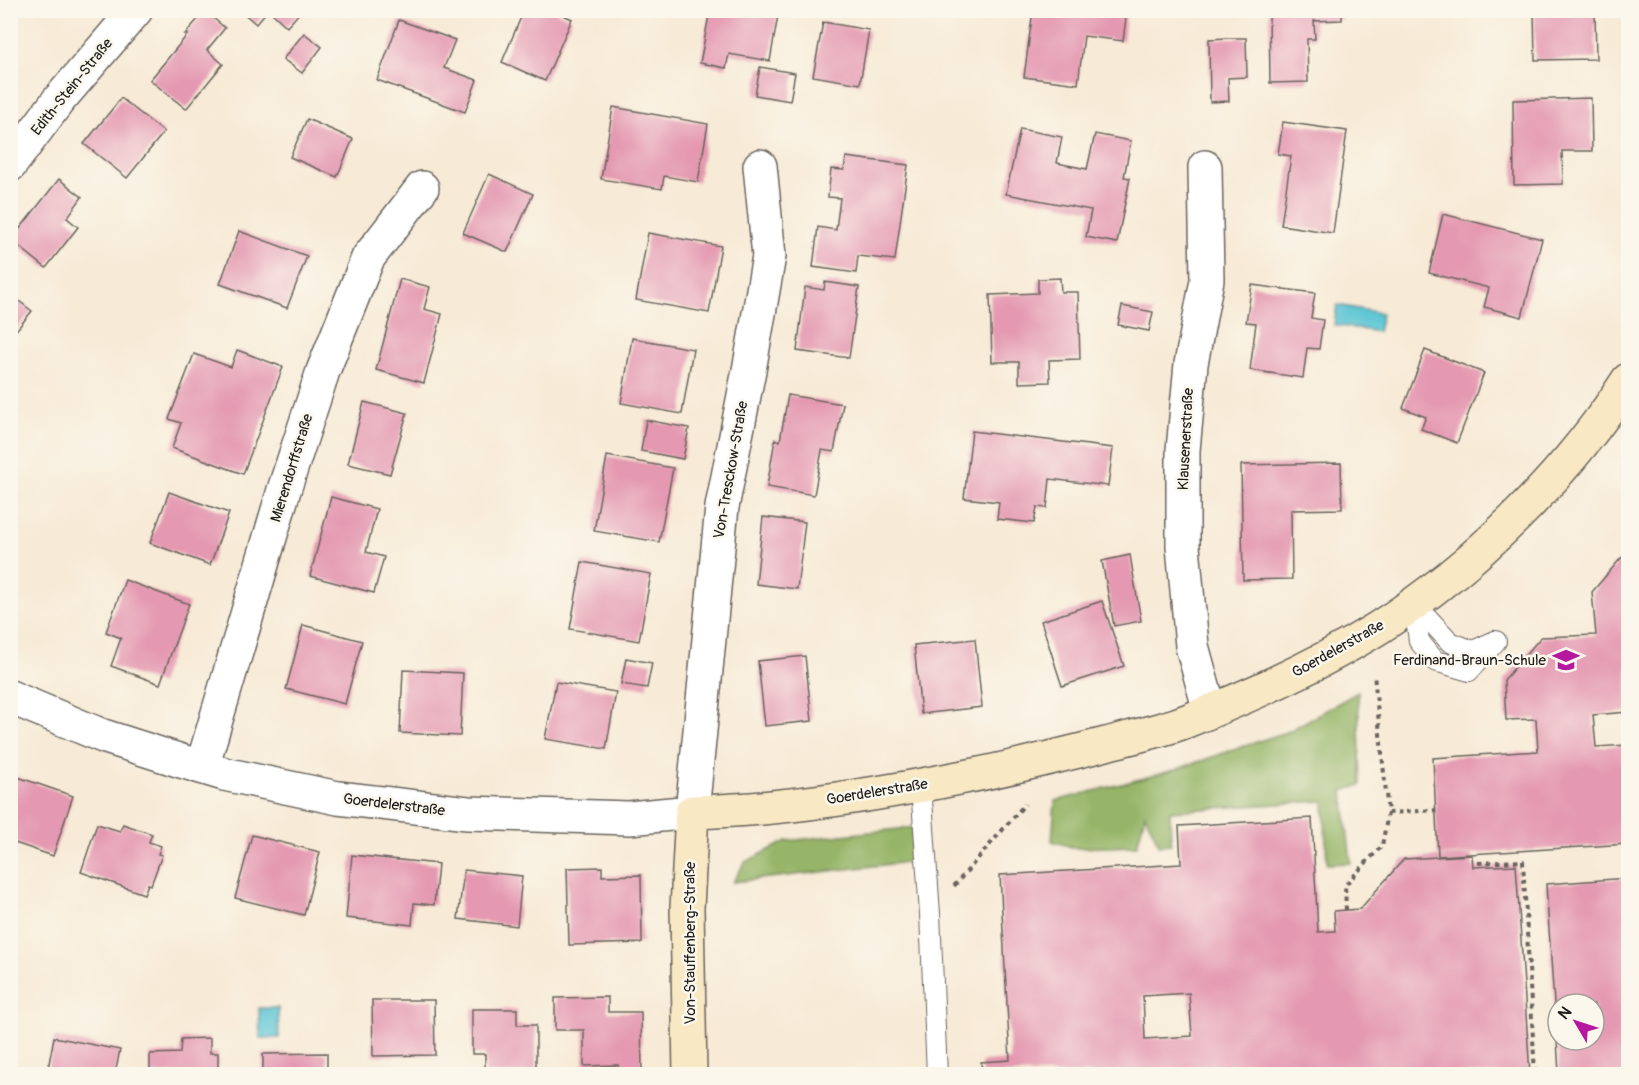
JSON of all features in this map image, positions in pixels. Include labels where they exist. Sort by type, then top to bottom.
[{"type":"main road","name":"Goerdelerstraße","points":[[692,812],[792,805],[921,786],[1020,766],[1181,723],[1293,675],[1378,628],[1414,603],[1495,537],[1544,488],[1596,428],[1629,380]]},
{"type":"main road","name":"Von-Stauffenberg-Straße","points":[[690,1074],[687,908],[692,812]]},
{"type":"street","name":"Edith-Stein-Straße","points":[[10,165],[58,101],[136,10]]},
{"type":"street","name":"Von-Tresckow-Straße","points":[[692,812],[722,507],[769,256],[760,166]]},
{"type":"street","name":"Klausenerstraße","points":[[1205,167],[1207,280],[1191,364],[1183,450],[1183,546],[1192,646],[1210,711]]},
{"type":"street","name":"Mierendorffstraße","points":[[202,768],[284,490],[323,371],[368,258],[422,188]]},
{"type":"street","name":"Goerdelerstraße","points":[[10,697],[103,736],[202,768],[338,798],[468,813],[629,818],[692,812]]},
{"type":"lane","points":[[921,786],[930,914],[937,1074]]},
{"type":"path","points":[[1346,910],[1345,885],[1382,846],[1388,813],[1374,674]]},
{"type":"path","points":[[930,914],[1025,804]]},
{"type":"path","points":[[1388,813],[1436,810]]},
{"type":"path","points":[[1478,863],[1523,861],[1535,1074]]},
{"type":"green space","points":[[1358,692],[1361,785],[1343,791],[1351,863],[1327,864],[1324,801],[1170,811],[1171,844],[1159,845],[1145,814],[1137,846],[1075,848],[1052,841],[1055,801],[1171,771],[1289,731]]},
{"type":"green space","points":[[916,827],[917,861],[733,882],[745,862],[787,841]]},
{"type":"water","points":[[1337,305],[1382,313],[1378,332],[1334,325]]},
{"type":"water","points":[[259,1008],[278,1008],[279,1038],[260,1038]]},
{"type":"building","points":[[240,10],[268,10],[256,24]]},
{"type":"building","points":[[269,10],[302,10],[287,27]]},
{"type":"building","points":[[524,10],[552,10],[572,19],[545,81],[502,62]]},
{"type":"building","points":[[710,10],[779,10],[770,61],[729,54],[726,68],[700,63]]},
{"type":"building","points":[[1033,10],[1127,10],[1123,41],[1084,36],[1078,84],[1024,77]]},
{"type":"building","points":[[1269,10],[1342,10],[1342,20],[1314,21],[1315,39],[1307,39],[1308,82],[1270,83]]},
{"type":"building","points":[[1534,10],[1595,10],[1596,59],[1535,60]]},
{"type":"building","points":[[205,11],[225,28],[207,50],[223,64],[186,109],[150,80]]},
{"type":"building","points":[[399,20],[455,40],[444,68],[477,80],[465,112],[377,80]]},
{"type":"building","points":[[823,22],[869,30],[860,84],[813,76]]},
{"type":"building","points":[[304,33],[322,47],[302,73],[283,59]]},
{"type":"building","points":[[1246,38],[1247,77],[1228,78],[1229,101],[1210,102],[1209,39]]},
{"type":"building","points":[[760,67],[795,73],[790,101],[755,95]]},
{"type":"building","points":[[121,98],[164,132],[127,178],[84,144]]},
{"type":"building","points":[[1591,98],[1592,151],[1562,151],[1563,184],[1514,185],[1513,100]]},
{"type":"building","points":[[613,107],[708,124],[698,182],[664,176],[662,189],[601,179]]},
{"type":"building","points":[[307,119],[353,139],[337,177],[290,157]]},
{"type":"building","points":[[1283,122],[1347,131],[1333,233],[1281,225],[1291,156],[1278,154]]},
{"type":"building","points":[[1020,129],[1062,137],[1057,163],[1087,169],[1095,134],[1131,141],[1124,177],[1130,178],[1117,243],[1086,237],[1091,210],[1006,194]]},
{"type":"building","points":[[846,157],[908,165],[895,260],[858,256],[856,273],[813,267],[818,227],[836,230],[840,198],[828,197],[831,169],[844,170]]},
{"type":"building","points":[[489,174],[533,194],[507,252],[463,233]]},
{"type":"building","points":[[59,179],[82,197],[67,218],[78,227],[46,268],[11,240]]},
{"type":"building","points":[[1443,214],[1542,239],[1522,317],[1484,307],[1489,288],[1429,273]]},
{"type":"building","points":[[239,231],[307,256],[287,308],[220,284]]},
{"type":"building","points":[[648,233],[721,246],[709,313],[636,300]]},
{"type":"building","points":[[1060,278],[1061,292],[1078,292],[1080,359],[1049,360],[1050,382],[1019,383],[1019,362],[992,362],[990,295],[1038,293],[1038,279]]},
{"type":"building","points":[[400,279],[430,287],[424,309],[442,314],[424,383],[376,370]]},
{"type":"building","points":[[825,282],[859,287],[849,358],[797,351],[805,287],[824,290]]},
{"type":"building","points":[[1252,285],[1315,293],[1311,318],[1323,320],[1319,349],[1307,348],[1303,378],[1250,370],[1256,323],[1246,322]]},
{"type":"building","points":[[10,294],[32,311],[10,338]]},
{"type":"building","points":[[1122,306],[1153,312],[1149,331],[1118,325]]},
{"type":"building","points":[[632,338],[693,349],[682,414],[621,403]]},
{"type":"building","points":[[237,350],[283,367],[243,474],[172,448],[181,423],[169,419],[194,354],[231,367]]},
{"type":"building","points":[[1425,350],[1484,373],[1457,443],[1421,429],[1426,417],[1403,408]]},
{"type":"building","points":[[788,395],[843,404],[834,452],[822,450],[814,495],[767,487],[775,439],[780,441]]},
{"type":"building","points":[[364,402],[407,413],[390,474],[348,464]]},
{"type":"building","points":[[646,420],[689,428],[683,459],[641,451]]},
{"type":"building","points":[[972,431],[1113,448],[1108,486],[1050,479],[1047,508],[1037,507],[1034,523],[997,519],[999,502],[964,498]]},
{"type":"building","points":[[607,456],[673,468],[659,542],[594,531]]},
{"type":"building","points":[[1341,463],[1342,509],[1291,510],[1292,579],[1243,580],[1241,465]]},
{"type":"building","points":[[169,492],[229,513],[210,565],[150,543]]},
{"type":"building","points":[[331,497],[377,509],[366,552],[384,557],[374,593],[310,576]]},
{"type":"building","points":[[763,517],[805,522],[797,589],[756,584]]},
{"type":"building","points":[[1130,555],[1141,621],[1114,626],[1102,561]]},
{"type":"building","points":[[1628,557],[1628,712],[1593,715],[1596,747],[1628,745],[1628,844],[1438,856],[1433,758],[1538,751],[1536,719],[1506,720],[1504,680],[1541,637],[1596,635],[1592,592],[1621,558]]},
{"type":"building","points":[[582,562],[651,574],[639,641],[570,629]]},
{"type":"building","points":[[125,580],[189,604],[160,684],[111,666],[121,638],[106,632]]},
{"type":"building","points":[[1102,601],[1124,666],[1062,686],[1041,621]]},
{"type":"building","points":[[303,625],[362,641],[345,704],[286,689]]},
{"type":"building","points":[[975,639],[982,707],[921,714],[914,645]]},
{"type":"building","points":[[805,656],[812,721],[765,726],[758,661]]},
{"type":"building","points":[[626,658],[652,663],[647,688],[621,684]]},
{"type":"building","points":[[403,670],[463,673],[460,736],[400,733]]},
{"type":"building","points":[[556,682],[616,692],[606,749],[545,739]]},
{"type":"building","points":[[15,776],[73,796],[53,856],[15,843],[13,852],[10,851],[10,788]]},
{"type":"building","points":[[1312,818],[1318,932],[1335,931],[1334,911],[1360,909],[1404,859],[1472,855],[1473,867],[1516,865],[1530,1074],[982,1074],[981,1062],[1010,1060],[1000,875],[1181,864],[1179,826]],"holes":[[[1189,993],[1192,1036],[1145,1039],[1143,996]]]},
{"type":"building","points":[[97,824],[120,831],[123,824],[152,834],[149,842],[161,846],[158,854],[162,855],[151,885],[148,884],[144,894],[81,872]]},
{"type":"building","points":[[252,835],[320,852],[304,915],[235,898]]},
{"type":"building","points":[[352,855],[438,864],[434,905],[414,903],[412,925],[346,918]]},
{"type":"building","points":[[602,867],[602,876],[641,875],[642,943],[569,945],[567,868]]},
{"type":"building","points":[[464,870],[522,876],[517,926],[458,919]]},
{"type":"building","points":[[1628,878],[1628,1074],[1559,1074],[1558,1052],[1606,1052],[1606,992],[1553,992],[1546,884]]},
{"type":"building","points":[[608,997],[608,1012],[641,1012],[642,1074],[618,1074],[618,1065],[584,1066],[584,1030],[555,1030],[555,998]]},
{"type":"building","points":[[372,1000],[434,1000],[435,1055],[373,1056]]},
{"type":"building","points":[[472,1009],[517,1009],[517,1025],[536,1025],[536,1073],[485,1074],[485,1054],[472,1054]]},
{"type":"building","points":[[54,1037],[120,1050],[115,1074],[47,1074]]},
{"type":"building","points":[[210,1038],[210,1053],[218,1053],[218,1074],[150,1074],[150,1054],[180,1053],[181,1039]]},
{"type":"building","points":[[327,1053],[327,1074],[263,1074],[263,1054]]},
{"type":"place","name":"Ferdinand-Braun-Schule","points":[[1566,660]]}]
